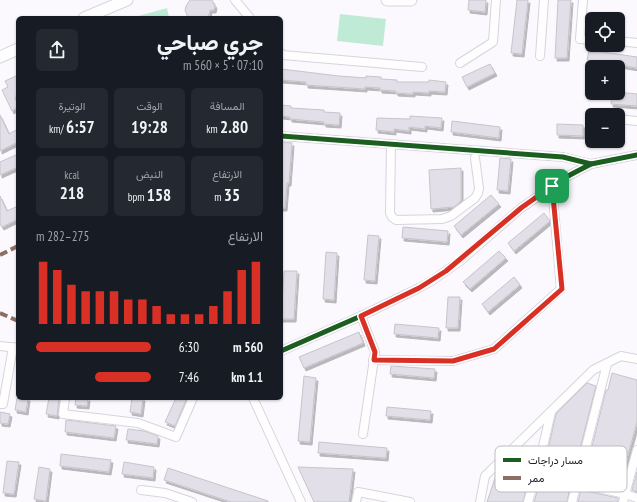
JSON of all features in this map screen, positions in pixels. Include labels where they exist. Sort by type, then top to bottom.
[{"type":"main road","points":[[89,16],[127,0]]},
{"type":"main road","points":[[387,0],[411,0]]},
{"type":"main road","points":[[0,57],[16,50]]},
{"type":"street","points":[[235,0],[248,16]]},
{"type":"street","points":[[460,63],[493,42],[496,0]]},
{"type":"street","points":[[540,56],[544,0]]},
{"type":"street","points":[[583,0],[580,39],[585,39]]},
{"type":"street","points":[[625,42],[637,43]]},
{"type":"street","points":[[283,55],[422,67]]},
{"type":"street","points":[[625,120],[637,121]]},
{"type":"street","points":[[283,136],[563,157],[591,164]]},
{"type":"street","points":[[392,144],[390,213],[396,220],[442,219],[451,216],[475,198],[479,188],[475,158]]},
{"type":"street","points":[[283,350],[361,316],[419,288],[446,271],[521,208],[568,176],[591,164],[637,155]]},
{"type":"street","points":[[374,360],[453,361],[494,349],[562,289],[552,186]]},
{"type":"street","points":[[361,316],[375,352],[363,434]]},
{"type":"street","points":[[0,346],[16,348],[3,404],[0,404]]},
{"type":"street","points":[[516,446],[593,370],[621,356],[637,359]]},
{"type":"street","points":[[586,446],[607,364]]},
{"type":"street","points":[[66,400],[63,414],[138,423],[176,438],[192,400]]},
{"type":"street","points":[[254,400],[301,502]]},
{"type":"street","points":[[543,446],[552,411]]},
{"type":"street","points":[[627,487],[637,450]]},
{"type":"street","points":[[480,502],[485,476],[495,466]]},
{"type":"street","points":[[141,490],[165,493],[192,502]]},
{"type":"street","points":[[356,502],[358,492],[410,502]]},
{"type":"street","points":[[528,502],[531,492]]},
{"type":"street","points":[[572,502],[575,492]]},
{"type":"street","points":[[605,492],[624,498],[637,498]]},
{"type":"green space","points":[[167,8],[169,16],[138,16]]},
{"type":"green space","points":[[340,14],[386,19],[383,46],[337,41]]},
{"type":"building","points":[[190,0],[212,0],[215,6],[214,10],[210,10],[208,16],[187,16],[185,10]]},
{"type":"building","points":[[469,0],[486,0],[485,12],[468,10]]},
{"type":"building","points":[[517,0],[528,0],[522,54],[511,53]]},
{"type":"building","points":[[558,0],[571,0],[567,58],[555,58]]},
{"type":"building","points":[[589,52],[603,52],[637,57],[637,68],[625,66],[625,60],[587,60]]},
{"type":"building","points":[[490,64],[495,73],[467,87],[462,77]]},
{"type":"building","points":[[283,69],[339,76],[366,78],[366,76],[381,77],[381,79],[397,80],[397,82],[429,82],[429,80],[446,82],[445,92],[413,92],[413,94],[396,93],[396,91],[380,90],[380,88],[365,87],[365,89],[306,85],[306,82],[283,80]]},
{"type":"building","points":[[16,76],[16,108],[12,111],[2,90],[8,87],[5,81]]},
{"type":"building","points":[[625,93],[637,94],[637,106],[611,104],[611,100],[625,100]]},
{"type":"building","points":[[283,105],[291,106],[291,108],[324,110],[324,112],[340,113],[339,125],[290,119],[290,117],[283,116]]},
{"type":"building","points":[[0,115],[9,134],[16,130],[16,143],[0,151]]},
{"type":"building","points":[[410,116],[442,118],[441,128],[425,126],[425,129],[409,127],[409,131],[394,129],[394,132],[376,130],[377,118],[410,119]]},
{"type":"building","points":[[452,121],[500,127],[499,138],[451,132]]},
{"type":"building","points":[[557,124],[583,125],[583,136],[557,135]]},
{"type":"building","points":[[283,142],[292,143],[289,183],[287,183],[285,208],[283,208]]},
{"type":"building","points":[[16,155],[16,168],[0,175],[0,162]]},
{"type":"building","points":[[500,158],[511,159],[508,191],[497,190]]},
{"type":"building","points":[[461,168],[461,201],[454,207],[431,209],[429,170]]},
{"type":"building","points":[[491,195],[499,204],[461,235],[454,226]]},
{"type":"building","points":[[0,196],[7,211],[16,207],[16,220],[2,227],[0,224]]},
{"type":"building","points":[[544,213],[550,221],[514,251],[508,243]]},
{"type":"building","points":[[403,227],[448,231],[447,242],[402,238]]},
{"type":"building","points":[[368,235],[379,236],[375,281],[364,280]]},
{"type":"building","points":[[499,251],[506,258],[470,289],[463,282]]},
{"type":"building","points":[[326,252],[337,253],[334,300],[323,299]]},
{"type":"building","points":[[284,271],[297,271],[294,319],[283,319]]},
{"type":"building","points":[[514,277],[520,285],[488,312],[482,304]]},
{"type":"building","points":[[448,297],[460,297],[458,328],[446,328]]},
{"type":"building","points":[[395,324],[439,328],[438,338],[394,334]]},
{"type":"building","points":[[359,332],[363,343],[304,368],[299,357]]},
{"type":"building","points":[[391,366],[435,369],[434,378],[390,374]]},
{"type":"building","points":[[612,373],[637,380],[637,422],[627,458],[627,446],[592,446],[606,390],[608,390]]},
{"type":"building","points":[[304,376],[316,378],[310,442],[298,441]]},
{"type":"building","points":[[587,383],[596,386],[581,446],[549,446],[556,414]]},
{"type":"building","points":[[17,400],[28,400],[26,412],[15,410]]},
{"type":"building","points":[[49,400],[59,400],[57,416],[46,414]]},
{"type":"building","points":[[76,400],[88,400],[87,406],[75,405]]},
{"type":"building","points":[[132,400],[143,400],[141,414],[130,412]]},
{"type":"building","points":[[175,400],[186,400],[175,426],[165,422]]},
{"type":"building","points":[[387,407],[431,411],[430,420],[386,416]]},
{"type":"building","points":[[0,412],[10,414],[8,424],[0,423]]},
{"type":"building","points":[[66,420],[116,426],[114,438],[65,432]]},
{"type":"building","points":[[128,429],[144,431],[158,436],[157,444],[126,440]]},
{"type":"building","points":[[319,442],[387,448],[386,458],[318,453]]},
{"type":"building","points":[[61,454],[111,460],[109,472],[60,466]]},
{"type":"building","points":[[7,461],[19,462],[14,494],[3,493]]},
{"type":"building","points":[[124,462],[154,467],[153,478],[122,474]]},
{"type":"building","points":[[39,467],[50,469],[46,501],[34,499]]},
{"type":"building","points":[[298,467],[353,469],[349,502],[314,502]]},
{"type":"building","points":[[168,468],[268,502],[231,502],[164,480]]},
{"type":"building","points":[[637,472],[637,492],[632,490]]},
{"type":"building","points":[[495,478],[495,492],[526,492],[523,502],[487,502]]},
{"type":"building","points":[[537,492],[569,492],[567,502],[534,502]]},
{"type":"building","points":[[580,492],[590,492],[618,498],[618,502],[578,502]]},
{"type":"marked path","points":[[0,255],[16,247]]},
{"type":"marked path","points":[[0,313],[16,320]]},
{"type":"cycle path","points":[[283,136],[563,157],[591,164]]},
{"type":"cycle path","points":[[283,350],[361,316],[433,280],[460,261],[521,208],[568,176],[591,164],[637,155]]},
{"type":"cycle path","points":[[373,360],[453,361],[494,349],[561,289],[552,186]]},
{"type":"route","points":[[552,186],[562,289],[494,349],[453,361],[374,360],[375,352],[361,316],[433,280],[460,261],[521,208],[552,186]]}]
